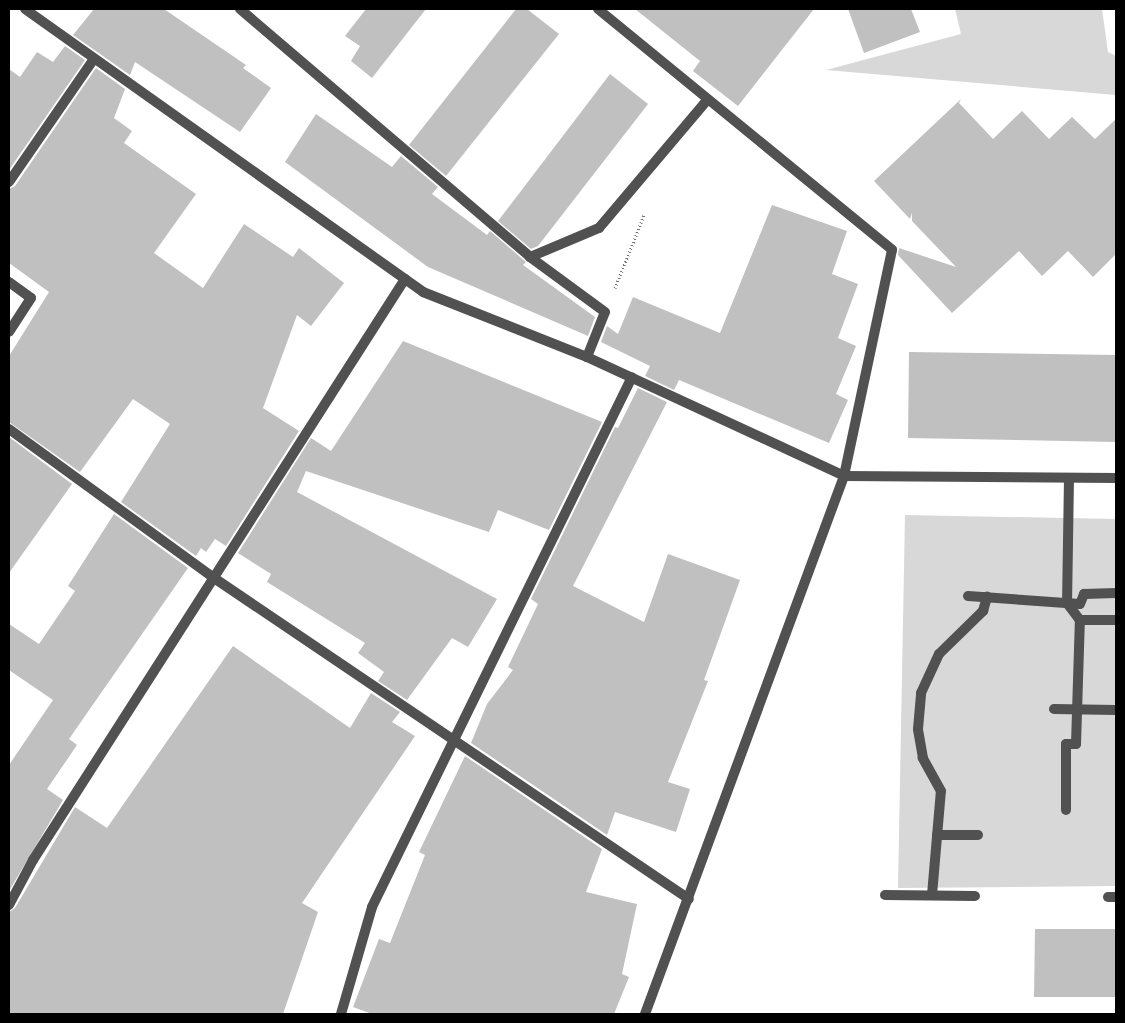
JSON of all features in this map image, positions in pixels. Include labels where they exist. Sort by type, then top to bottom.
[{"type":"street","points":[[25,9],[423,292],[587,357],[844,476],[1116,478]]},
{"type":"street","points":[[240,9],[530,257],[605,312],[587,357]]},
{"type":"street","points":[[598,9],[892,250],[844,476],[645,1014]]},
{"type":"street","points":[[9,182],[94,59]]},
{"type":"street","points":[[530,257],[599,228],[707,100]]},
{"type":"street","points":[[9,905],[34,860],[405,279]]},
{"type":"street","points":[[9,282],[31,298],[9,332]]},
{"type":"street","points":[[341,1014],[372,906],[632,377]]},
{"type":"street","points":[[9,429],[214,578],[689,899]]},
{"type":"street","points":[[1066,810],[1066,744],[1076,744],[1080,620],[1067,603],[1069,478]]},
{"type":"street","points":[[968,596],[1080,604],[1084,594],[1116,594]]},
{"type":"street","points":[[932,895],[941,791],[923,758],[918,729],[921,693],[939,654],[983,611],[987,598]]},
{"type":"street","points":[[1080,620],[1116,620]]},
{"type":"street","points":[[1054,710],[1116,710]]},
{"type":"street","points":[[937,835],[978,835]]},
{"type":"street","points":[[885,895],[975,896]]},
{"type":"path","points":[[605,312],[646,210]]},
{"type":"shaded area","points":[[955,9],[1102,9],[1108,52],[1116,56],[1116,95],[826,70],[961,34]]},
{"type":"shaded area","points":[[905,515],[1116,519],[1116,886],[898,888]]},
{"type":"building","points":[[94,9],[164,9],[246,65],[243,68],[271,88],[240,132],[135,62],[130,75],[73,35]]},
{"type":"building","points":[[366,9],[426,9],[372,78],[351,61],[360,46],[345,36]]},
{"type":"building","points":[[516,9],[527,9],[559,34],[446,176],[409,145]]},
{"type":"building","points":[[635,9],[814,9],[738,106],[693,71],[700,61]]},
{"type":"building","points":[[848,9],[911,9],[920,32],[864,53]]},
{"type":"building","points":[[65,46],[85,60],[9,170],[9,69],[20,77],[37,52],[53,62]]},
{"type":"building","points":[[96,68],[125,89],[114,118],[132,131],[124,143],[196,194],[154,253],[203,288],[244,224],[293,257],[299,248],[344,283],[311,326],[297,315],[263,408],[299,431],[226,546],[215,539],[206,552],[201,548],[196,556],[121,502],[170,424],[133,399],[80,472],[9,422],[9,356],[49,292],[9,263],[9,189],[15,186]]},
{"type":"building","points":[[610,74],[648,104],[538,246],[531,249],[498,221]]},
{"type":"building","points":[[961,99],[959,103],[993,139],[1022,111],[1049,139],[1072,117],[1095,139],[1116,119],[1116,254],[1093,277],[1068,251],[1042,276],[1019,251],[952,313],[898,255],[899,248],[956,267],[912,221],[912,213],[910,219],[874,181]]},
{"type":"building","points":[[316,114],[392,167],[401,156],[438,187],[432,194],[487,235],[490,231],[526,262],[523,265],[595,317],[588,336],[428,267],[285,162]]},
{"type":"building","points":[[772,205],[847,231],[832,274],[858,284],[838,338],[856,346],[836,394],[848,400],[829,443],[679,380],[674,390],[645,376],[650,366],[601,342],[607,326],[618,334],[633,297],[720,333]]},
{"type":"building","points":[[403,341],[602,422],[549,530],[498,510],[489,532],[306,471],[297,492],[497,599],[468,647],[452,638],[407,700],[378,681],[384,672],[358,653],[365,643],[267,582],[271,574],[238,553],[311,438],[331,451]]},
{"type":"building","points":[[909,352],[1116,355],[1116,442],[908,438]]},
{"type":"building","points":[[638,388],[667,402],[573,586],[644,622],[668,554],[740,580],[704,680],[708,681],[668,782],[690,789],[676,832],[615,812],[607,835],[471,743],[487,704],[513,670],[508,667],[538,604],[531,599],[615,427],[618,428]]},
{"type":"building","points":[[9,437],[72,484],[9,573]]},
{"type":"building","points":[[114,514],[188,568],[69,739],[77,745],[47,789],[63,800],[9,891],[9,765],[53,700],[9,670],[9,624],[39,644],[75,591],[68,586]]},
{"type":"building","points":[[233,646],[350,728],[371,693],[400,712],[392,722],[415,736],[302,903],[318,912],[283,1014],[9,1014],[9,912],[15,908],[75,807],[107,828]]},
{"type":"building","points":[[465,756],[602,849],[586,892],[637,904],[622,974],[629,977],[614,1014],[372,1014],[353,1007],[379,939],[390,943],[425,855],[419,852]]},
{"type":"building","points":[[1035,929],[1116,929],[1116,997],[1034,997]]}]
